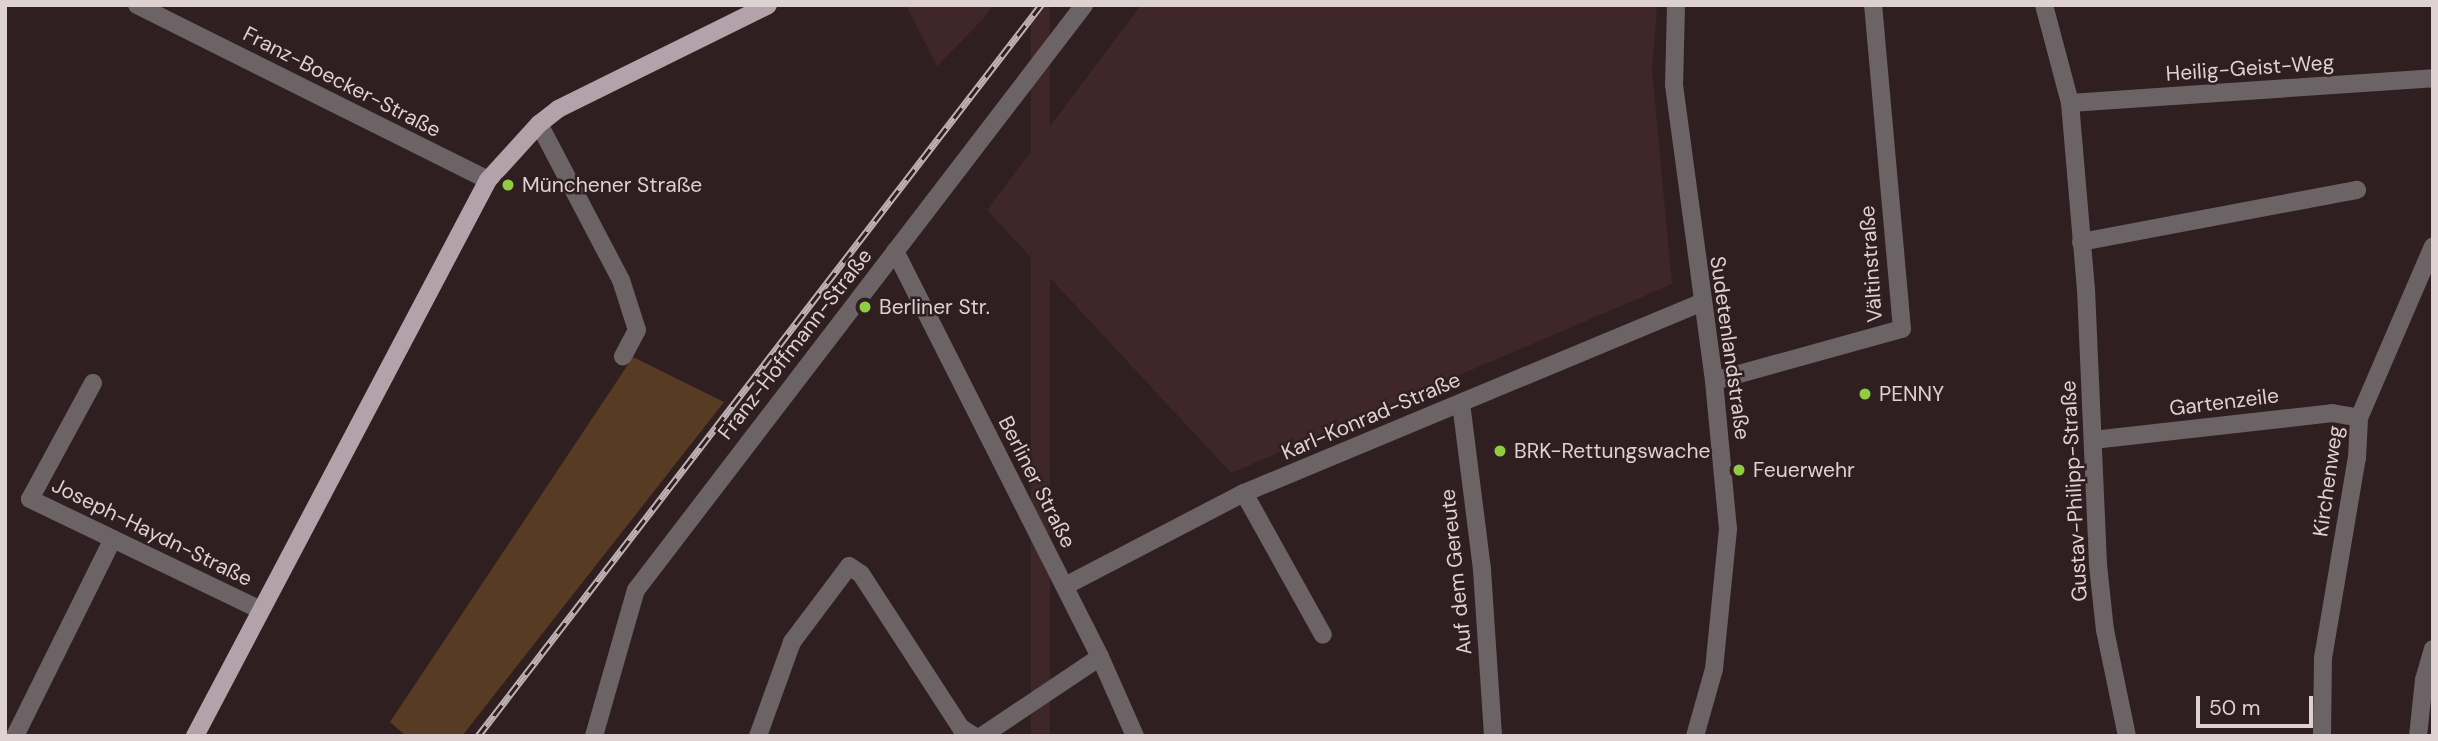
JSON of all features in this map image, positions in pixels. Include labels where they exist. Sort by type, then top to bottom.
[{"type":"main road","points":[[195,736],[488,180],[539,124],[558,109],[768,5]]},
{"type":"street","name":"Franz-Boecker-Straße","points":[[137,5],[488,180]]},
{"type":"street","name":"Franz-Hoffmann-Straße","points":[[594,736],[636,590],[1084,5]]},
{"type":"street","name":"Sudetenlandstraße","points":[[1676,5],[1674,85],[1701,303],[1714,381],[1728,529],[1714,669],[1695,736]]},
{"type":"street","name":"Vältinstraße","points":[[1714,381],[1902,328],[1873,5]]},
{"type":"street","name":"Gustav-Philipp-Straße","points":[[2044,5],[2070,103],[2086,289],[2105,630],[2127,736]]},
{"type":"street","name":"Heilig-Geist-Weg","points":[[2070,103],[2433,78]]},
{"type":"street","points":[[539,124],[621,280],[637,330],[623,356]]},
{"type":"street","points":[[2081,242],[2357,190]]},
{"type":"street","name":"Kirchenweg","points":[[2322,736],[2323,658],[2357,457],[2360,418],[2433,246]]},
{"type":"street","name":"Berliner Straße","points":[[895,251],[1065,586],[1135,736]]},
{"type":"street","name":"Karl-Konrad-Straße","points":[[1065,586],[1244,493],[1701,303]]},
{"type":"street","name":"Joseph-Haydn-Straße","points":[[93,383],[30,499],[261,610]]},
{"type":"street","name":"Auf dem Gereute","points":[[1461,403],[1482,570],[1493,736]]},
{"type":"street","name":"Gartenzeile","points":[[2093,440],[2332,413],[2360,418]]},
{"type":"street","points":[[1244,493],[1323,635]]},
{"type":"street","points":[[15,736],[113,539]]},
{"type":"street","points":[[758,736],[792,642],[849,566],[861,575],[961,728],[974,736]]},
{"type":"street","points":[[2417,736],[2424,680],[2433,649]]},
{"type":"street","points":[[982,736],[1100,657]]},
{"type":"shaded area","points":[[906,5],[993,5],[984,18],[937,66]]},
{"type":"shaded area","points":[[1031,5],[1050,5],[1050,736],[1031,736]]},
{"type":"shaded area","points":[[1141,5],[1657,5],[1652,70],[1672,284],[1231,473],[987,210]]},
{"type":"shaded area","points":[[633,357],[724,402],[462,736],[406,736],[390,722]]},
{"type":"railway","points":[[478,736],[1041,5]]},
{"type":"place","name":"Münchener Straße","points":[[508,185]]},
{"type":"place","name":"Berliner Str.","points":[[865,307]]},
{"type":"place","name":"PENNY","points":[[1865,394]]},
{"type":"place","name":"BRK-Rettungswache","points":[[1500,451]]},
{"type":"place","name":"Feuerwehr","points":[[1739,470]]}]
